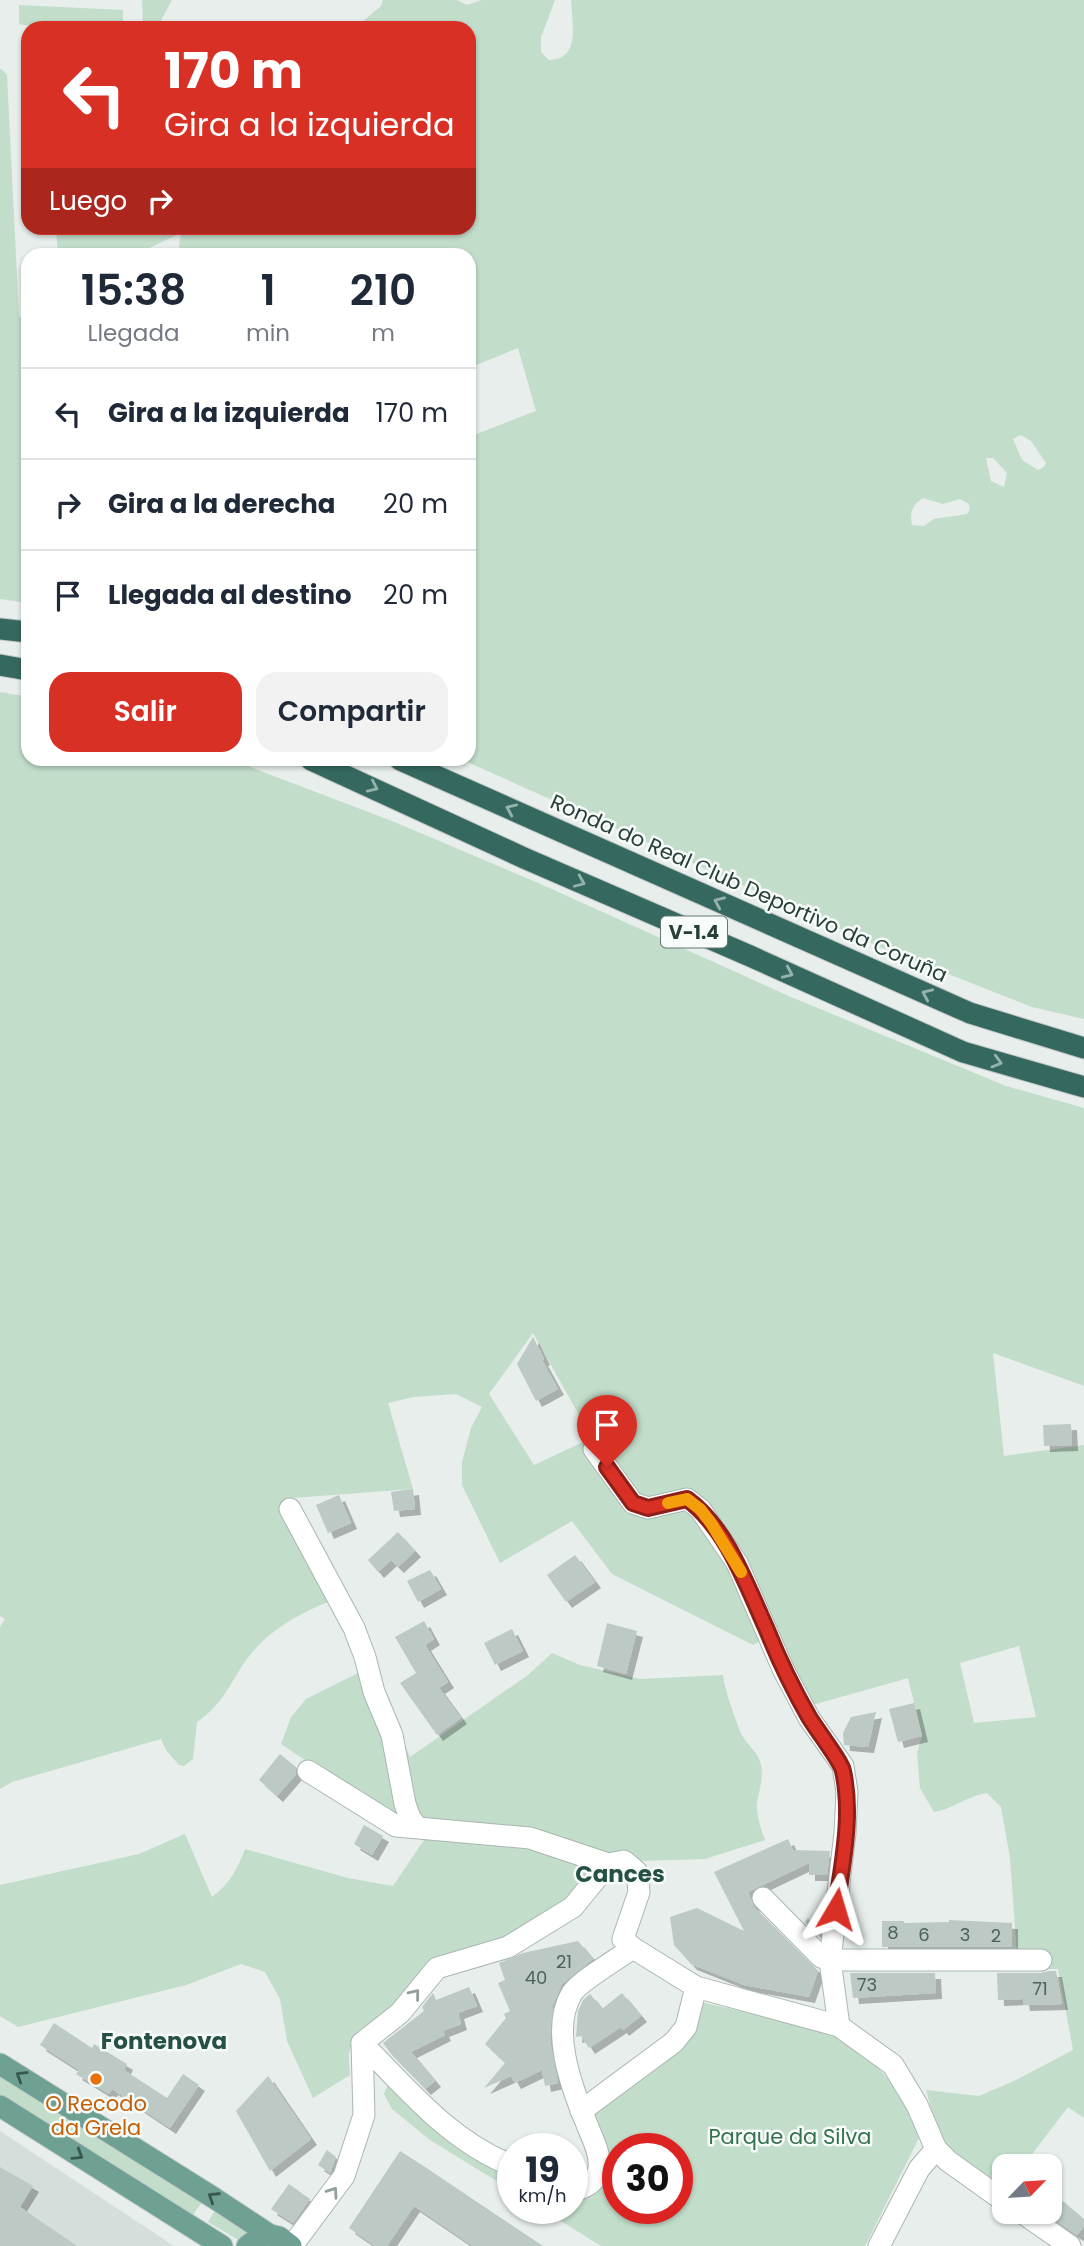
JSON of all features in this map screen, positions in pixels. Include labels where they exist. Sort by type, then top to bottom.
[{"type":"highway","points":[[0,629],[21,631]]},
{"type":"highway","points":[[0,665],[21,669]]},
{"type":"highway","name":"V-1.4","points":[[324,766],[524,858],[963,1052],[1084,1087]]},
{"type":"highway","name":"Ronda do Real Club Deportivo da Coruña","points":[[414,766],[970,1013],[1084,1048]]},
{"type":"main road","points":[[0,2064],[270,2235]]},
{"type":"main road","points":[[0,2106],[222,2246]]},
{"type":"main road","points":[[247,2246],[261,2236],[270,2235],[279,2237],[292,2246]]},
{"type":"street","points":[[594,1449],[633,1503],[648,1508],[687,1499],[705,1516],[737,1563],[783,1669],[809,1717],[843,1766],[847,1792],[845,1833],[830,1960],[839,2026]]},
{"type":"street","points":[[290,1509],[354,1628],[374,1692],[392,1735],[405,1804],[410,1818],[418,1827]]},
{"type":"street","points":[[308,1770],[396,1826],[530,1838],[608,1864],[624,1861],[637,1872],[639,1892],[623,1939],[696,1987],[839,2026],[893,2065],[917,2105],[936,2149],[992,2192]]},
{"type":"street","points":[[362,2043],[400,2013],[437,1968],[508,1947],[573,1907],[608,1864]]},
{"type":"street","points":[[763,1898],[821,1957],[830,1960],[1041,1960]]},
{"type":"street","points":[[588,2185],[595,2178],[599,2167],[597,2149],[581,2111],[561,2043],[562,2015],[574,1991],[633,1948]]},
{"type":"street","points":[[581,2111],[674,2042],[686,2028],[696,1987]]},
{"type":"street","points":[[362,2043],[431,2115],[488,2157],[497,2160]]},
{"type":"street","points":[[292,2246],[344,2176],[364,2115],[362,2043]]},
{"type":"street","points":[[879,2246],[919,2169],[936,2149]]},
{"type":"street","points":[[1038,2224],[1070,2246]]},
{"type":"shaded area","points":[[0,2131],[174,2246],[0,2246]]},
{"type":"green space","points":[[142,0],[172,0],[161,21],[143,21]]},
{"type":"green space","points":[[383,0],[457,0],[467,5],[482,0],[555,0],[541,37],[541,52],[549,60],[566,54],[570,47],[573,29],[571,0],[1084,0],[1084,1019],[1032,1007],[880,947],[476,766],[476,434],[536,411],[518,348],[476,365],[476,248],[179,246],[181,235],[476,235],[476,21],[363,21],[381,6]],"holes":[[[1021,435],[1031,441],[1046,463],[1038,470],[1022,460],[1013,439]],[[986,458],[993,458],[1007,473],[1004,487],[991,481]],[[923,498],[943,504],[960,499],[969,504],[970,509],[967,514],[934,519],[924,526],[912,525],[914,506]]]},
{"type":"green space","points":[[19,5],[123,10],[123,21],[21,21],[19,24]]},
{"type":"green space","points":[[0,68],[7,75],[21,318],[21,602],[0,599]]},
{"type":"green space","points":[[57,235],[177,235],[149,248],[57,248]]},
{"type":"green space","points":[[0,692],[21,696],[21,766],[248,766],[392,821],[536,882],[791,997],[1006,1086],[1084,1108],[1084,1386],[993,1353],[1004,1456],[1084,1445],[1084,2118],[1068,2107],[1032,2154],[992,2154],[992,2182],[950,2152],[937,2130],[926,2090],[979,2096],[1073,2050],[1058,1969],[1020,1969],[1010,1858],[1001,1807],[987,1793],[934,1812],[920,1788],[917,1753],[922,1736],[908,1678],[809,1706],[764,1639],[753,1645],[612,1574],[572,1521],[500,1563],[462,1485],[462,1462],[471,1428],[482,1407],[456,1394],[413,1397],[388,1403],[413,1489],[292,1498],[410,1757],[528,1675],[552,1653],[580,1665],[640,1679],[723,1675],[741,1732],[761,1765],[762,1779],[757,1808],[765,1840],[705,1859],[638,1861],[628,1855],[566,1905],[442,1976],[380,2017],[359,2036],[349,2053],[350,2075],[313,2098],[287,2041],[280,1999],[265,1972],[241,1964],[186,1985],[18,2027],[0,2016],[0,1885],[139,1854],[185,1834],[212,1897],[232,1876],[245,1849],[348,1878],[393,1886],[424,1840],[281,1744],[291,1717],[306,1699],[360,1672],[332,1600],[283,1625],[253,1652],[219,1702],[197,1722],[193,1759],[184,1766],[179,1765],[166,1750],[161,1739],[12,1782],[0,1789],[0,1627],[5,1619],[0,1616]],"holes":[[[533,1333],[592,1438],[534,1465],[489,1394]],[[1019,1646],[1036,1717],[974,1723],[960,1663]]]},
{"type":"green space","name":"Parque da Silva","points":[[701,2002],[835,2033],[867,2055],[887,2078],[904,2100],[920,2136],[865,2246],[601,2246],[566,2224],[588,2224],[588,2190],[592,2189],[591,2118],[596,2107]]},
{"type":"green space","points":[[0,2076],[202,2202],[193,2215],[0,2094]]},
{"type":"green space","points":[[389,2082],[497,2161],[497,2181],[430,2140],[392,2109],[384,2094]]},
{"type":"green space","points":[[215,2210],[248,2231],[242,2242],[208,2222]]},
{"type":"building","points":[[533,1337],[558,1389],[536,1401],[517,1364]]},
{"type":"building","points":[[1071,1424],[1072,1445],[1044,1446],[1043,1425]]},
{"type":"building","points":[[413,1489],[415,1509],[394,1511],[391,1492]]},
{"type":"building","points":[[339,1495],[351,1523],[328,1533],[316,1505]]},
{"type":"building","points":[[398,1532],[415,1551],[398,1567],[391,1560],[378,1572],[368,1560]]},
{"type":"building","points":[[575,1555],[595,1582],[566,1602],[547,1575]]},
{"type":"building","points":[[430,1570],[441,1589],[418,1602],[407,1581]]},
{"type":"building","points":[[424,1621],[434,1639],[425,1645],[448,1682],[439,1688],[461,1718],[437,1735],[400,1683],[416,1673],[395,1637]]},
{"type":"building","points":[[607,1623],[637,1631],[626,1674],[597,1666]]},
{"type":"building","points":[[512,1629],[523,1651],[495,1665],[484,1643]]},
{"type":"building","points":[[914,1703],[922,1736],[898,1742],[889,1709]]},
{"type":"building","points":[[876,1712],[868,1747],[844,1745],[843,1733],[851,1717]]},
{"type":"building","points":[[280,1754],[296,1767],[296,1774],[277,1796],[259,1780]]},
{"type":"building","points":[[364,1825],[383,1836],[372,1855],[354,1844]]},
{"type":"building","points":[[788,1839],[793,1850],[830,1851],[827,1875],[809,1875],[809,1863],[748,1892],[754,1907],[818,1971],[809,1997],[744,1985],[691,1964],[674,1945],[670,1917],[697,1908],[744,1931],[714,1872]]},
{"type":"building","points":[[808,1918],[820,1931],[819,1936],[805,1922]]},
{"type":"building","points":[[949,1920],[1012,1923],[1012,1947],[882,1947],[882,1921],[904,1923]]},
{"type":"building","points":[[578,1941],[593,1959],[562,1984],[553,2005],[550,2040],[558,2083],[545,2086],[542,2070],[515,2083],[511,2076],[484,2088],[505,2063],[485,2044],[506,2018],[504,2014],[510,2011],[498,1983],[505,1980],[499,1963],[523,1953]]},
{"type":"building","points":[[1056,1971],[1062,2004],[1024,2005],[1023,1999],[998,2000],[997,1973]]},
{"type":"building","points":[[850,1973],[935,1973],[936,1993],[853,1998]]},
{"type":"building","points":[[469,1987],[477,2006],[458,2013],[461,2024],[443,2031],[445,2035],[411,2052],[435,2081],[425,2089],[383,2043],[424,2011],[422,2007],[433,1993],[436,2000]]},
{"type":"building","points":[[622,1993],[641,2016],[623,2030],[621,2027],[589,2048],[581,2036],[576,2037],[578,2011],[583,2000],[590,1994],[602,2009]]},
{"type":"building","points":[[54,2023],[92,2048],[94,2044],[127,2064],[124,2070],[167,2098],[183,2074],[199,2085],[170,2128],[112,2089],[109,2094],[76,2074],[79,2070],[40,2045]]},
{"type":"building","points":[[268,2076],[311,2139],[270,2171],[236,2111]]},
{"type":"building","points":[[327,2150],[336,2157],[330,2173],[318,2165]]},
{"type":"building","points":[[400,2151],[497,2215],[497,2224],[510,2224],[543,2246],[473,2246],[414,2206],[387,2246],[375,2246],[349,2228]]},
{"type":"building","points":[[0,2167],[33,2186],[20,2207],[77,2246],[0,2246]]},
{"type":"building","points":[[289,2184],[310,2199],[293,2223],[271,2209]]},
{"type":"building","points":[[1062,2202],[1084,2219],[1084,2226],[1077,2235],[1061,2224]]},
{"type":"slow traffic","points":[[668,1503],[687,1499],[700,1509],[741,1572]]},
{"type":"place","name":"O Recodo da Grela","points":[[96,2079]]},
{"type":"district","name":"Cances","points":[[620,1874]]},
{"type":"district","name":"Fontenova","points":[[164,2041]]},
{"type":"route","points":[[607,1467],[633,1503],[648,1508],[687,1499],[700,1509],[737,1563],[783,1669],[809,1717],[843,1766],[847,1792],[846,1813],[836,1909]]}]
